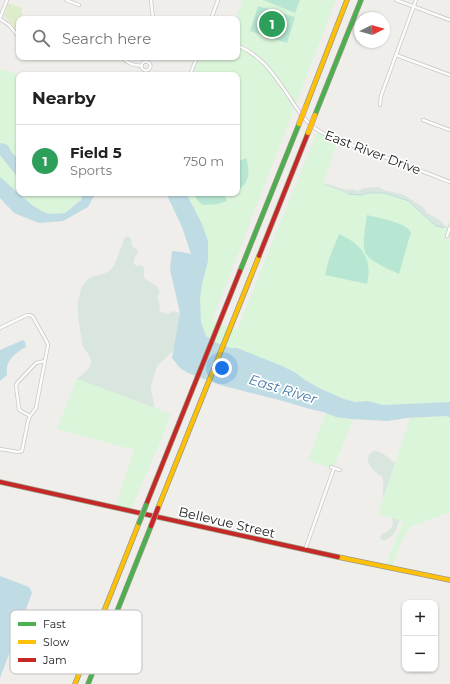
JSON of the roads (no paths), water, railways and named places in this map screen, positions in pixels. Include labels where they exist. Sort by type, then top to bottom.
[{"type":"main road","points":[[104,610],[198,378],[347,0]]},
{"type":"main road","points":[[118,610],[361,0]]},
{"type":"main road","name":"Bellevue Street","points":[[0,482],[304,550],[450,580]]},
{"type":"main road","points":[[75,684],[79,674]]},
{"type":"main road","points":[[88,684],[92,674]]},
{"type":"street","points":[[7,0],[0,18],[16,34]]},
{"type":"street","points":[[66,0],[79,5]]},
{"type":"street","points":[[151,0],[154,16]]},
{"type":"street","points":[[212,16],[218,0]]},
{"type":"street","points":[[396,0],[450,20]]},
{"type":"street","points":[[380,105],[381,96],[416,0]]},
{"type":"street","name":"East River Drive","points":[[240,46],[250,51],[264,63],[296,108],[312,126],[338,140],[450,182]]},
{"type":"street","points":[[396,55],[450,75]]},
{"type":"street","points":[[125,60],[132,65],[142,66]]},
{"type":"street","points":[[191,72],[196,60]]},
{"type":"street","points":[[423,120],[450,130]]},
{"type":"street","points":[[447,236],[450,227]]},
{"type":"street","points":[[0,328],[30,315],[33,317],[47,342],[48,348],[36,408],[28,421],[22,451],[18,452],[0,449]]},
{"type":"street","points":[[30,416],[19,409],[16,386],[18,381],[36,364],[45,361]]},
{"type":"street","points":[[304,550],[333,467],[340,470]]},
{"type":"water","points":[[0,143],[3,143],[7,145],[16,156],[16,175],[0,155]]},
{"type":"water","points":[[0,177],[16,191],[16,196],[22,196],[33,206],[46,213],[65,213],[81,200],[82,196],[94,196],[88,207],[63,221],[39,223],[14,213],[0,198]]},
{"type":"water","name":"East River","points":[[167,196],[188,196],[202,224],[208,241],[208,261],[200,299],[201,322],[206,336],[217,343],[230,348],[237,348],[282,366],[321,389],[344,399],[355,402],[367,401],[383,405],[450,402],[450,417],[407,418],[388,421],[336,417],[323,412],[220,385],[188,373],[180,368],[172,358],[180,313],[170,270],[172,251],[191,254],[182,227]]},
{"type":"water","points":[[23,340],[26,347],[16,353],[10,360],[7,367],[7,375],[0,381],[0,350]]},
{"type":"water","points":[[0,576],[29,587],[32,593],[26,610],[10,610],[10,651],[0,678]]},
{"type":"waterway","points":[[348,194],[361,195],[367,193],[385,193],[409,201],[436,226],[446,227]]},
{"type":"place","name":"Field 5","points":[[272,24]]}]
